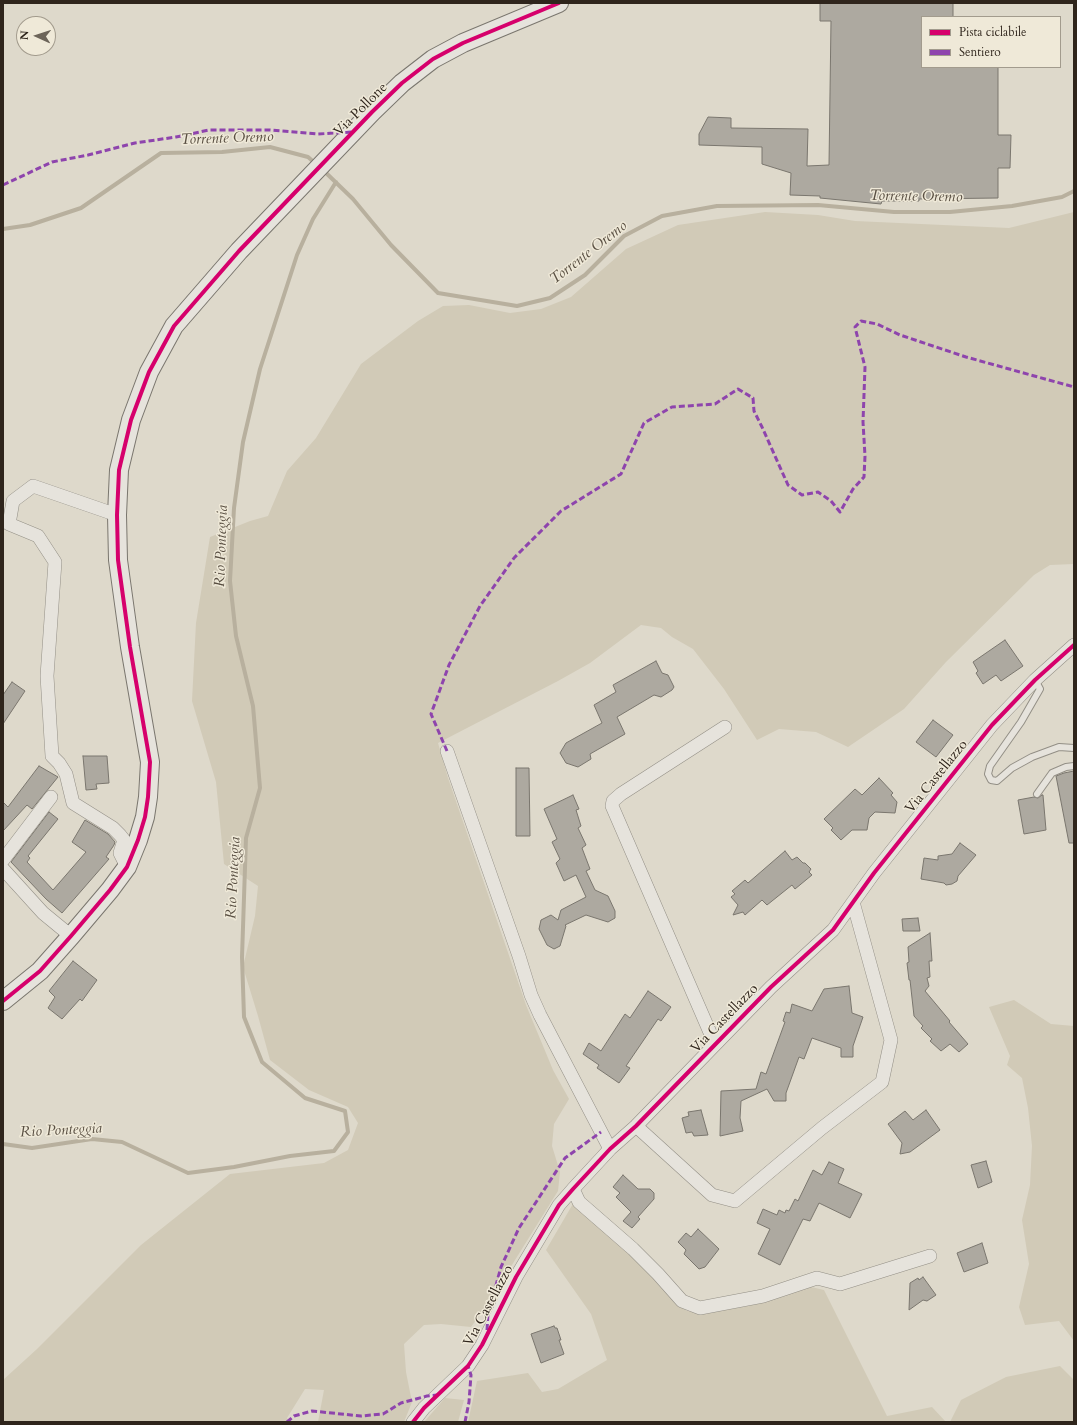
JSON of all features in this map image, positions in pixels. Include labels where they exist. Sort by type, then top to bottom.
[{"type":"street","name":"Via Pollone","points":[[3,1001],[40,971],[71,936],[123,872],[138,840],[145,817],[150,762],[130,647],[118,560],[116,515],[119,470],[131,420],[150,372],[174,326],[239,251],[402,83],[433,59],[463,43],[559,3]]},
{"type":"street","points":[[116,515],[33,486],[13,500],[9,524],[38,536],[55,562],[47,676],[52,756],[60,763],[66,774],[73,803],[113,828],[124,840],[120,854],[123,872]]},
{"type":"street","name":"Via Castellazzo","points":[[413,1422],[424,1408],[468,1366],[482,1345],[516,1277],[559,1206],[573,1189],[610,1149],[636,1126],[771,987],[833,930],[874,873],[992,725],[1035,680],[1074,645]]},
{"type":"street","points":[[715,1044],[612,806],[613,801],[621,794],[724,727]]},
{"type":"street","points":[[447,751],[534,1002],[610,1149]]},
{"type":"street","points":[[3,860],[51,797]]},
{"type":"street","points":[[3,870],[43,913],[71,936]]},
{"type":"street","points":[[636,1126],[712,1195],[735,1201],[822,1128],[882,1082],[891,1040],[853,902]]},
{"type":"street","points":[[573,1189],[579,1202],[633,1248],[682,1301],[700,1308],[763,1296],[817,1278],[840,1284],[930,1256]]},
{"type":"lane","points":[[1035,680],[1040,690],[1021,722],[990,766],[988,774],[991,780],[998,780],[1012,768],[1032,757],[1060,747],[1074,748]]},
{"type":"lane","points":[[1037,794],[1052,773],[1066,767],[1074,766]]},
{"type":"shaded area","points":[[765,212],[818,215],[855,221],[1009,228],[1074,212],[1074,564],[1050,565],[1034,575],[946,662],[904,709],[848,747],[816,732],[779,729],[757,740],[724,689],[693,649],[672,637],[661,628],[641,625],[590,663],[438,743],[448,778],[526,1005],[553,1070],[569,1099],[554,1124],[552,1146],[560,1172],[558,1191],[487,1305],[471,1327],[441,1324],[424,1325],[404,1344],[406,1372],[412,1402],[404,1422],[318,1422],[324,1390],[305,1389],[287,1418],[289,1422],[3,1422],[3,1380],[37,1349],[141,1245],[230,1174],[324,1163],[348,1150],[358,1123],[348,1107],[309,1090],[270,1060],[243,967],[255,916],[258,886],[224,864],[216,782],[192,701],[196,623],[210,537],[250,521],[268,516],[287,471],[316,438],[361,364],[418,321],[443,306],[469,305],[510,313],[541,309],[571,297],[626,249],[678,225]]},
{"type":"shaded area","points":[[1014,1000],[1051,1024],[1074,1026],[1074,1341],[1059,1321],[1025,1325],[1019,1307],[1029,1264],[1022,1220],[1030,1185],[1032,1146],[1028,1108],[1022,1078],[1007,1065],[1010,1056],[989,1007]]},
{"type":"shaded area","points":[[574,1202],[632,1255],[674,1301],[687,1311],[705,1313],[748,1306],[811,1287],[824,1290],[887,1416],[932,1407],[946,1422],[468,1422],[477,1381],[528,1373],[542,1392],[558,1389],[607,1360],[591,1314],[546,1250]]},
{"type":"shaded area","points":[[1060,1366],[1074,1380],[1074,1422],[950,1422],[961,1400],[1006,1377]]},
{"type":"shaded area","points":[[445,1398],[464,1400],[458,1422],[424,1422]]},
{"type":"building","points":[[820,3],[953,3],[953,16],[921,16],[921,68],[998,68],[998,135],[1011,135],[1010,168],[998,168],[998,198],[919,199],[919,201],[882,201],[881,204],[820,198],[820,196],[790,195],[791,173],[762,164],[762,147],[699,145],[699,134],[708,117],[731,118],[731,128],[808,129],[807,166],[829,165],[831,21],[820,21]]},
{"type":"building","points":[[1005,640],[1023,666],[1001,681],[996,675],[983,684],[976,673],[978,671],[973,662]]},
{"type":"building","points":[[656,661],[662,673],[668,675],[674,687],[672,690],[661,697],[654,695],[617,717],[625,734],[590,754],[591,759],[578,767],[566,763],[560,753],[566,743],[602,723],[594,705],[616,692],[613,685]]},
{"type":"building","points":[[12,682],[25,691],[3,724],[3,695]]},
{"type":"building","points":[[933,720],[953,735],[936,757],[916,742]]},
{"type":"building","points":[[83,756],[107,756],[109,783],[96,784],[97,789],[86,790]]},
{"type":"building","points":[[39,766],[58,777],[32,809],[27,805],[3,831],[3,802],[8,807]]},
{"type":"building","points":[[516,768],[529,768],[530,836],[516,836]]},
{"type":"building","points":[[1074,771],[1074,843],[1069,843],[1056,776]]},
{"type":"building","points":[[879,778],[893,793],[891,795],[897,802],[895,813],[875,812],[869,818],[867,830],[852,830],[841,840],[831,830],[833,828],[824,819],[855,789],[862,795]]},
{"type":"building","points":[[573,795],[579,809],[576,810],[581,826],[578,828],[586,845],[582,848],[590,869],[586,871],[595,890],[608,896],[615,911],[615,918],[608,922],[586,915],[565,925],[566,926],[560,946],[554,949],[547,945],[539,929],[541,920],[551,915],[558,920],[561,910],[586,897],[576,875],[564,881],[556,863],[560,859],[552,842],[557,839],[544,809]]},
{"type":"building","points":[[1042,795],[1046,830],[1024,834],[1018,800],[1034,797],[1038,798]]},
{"type":"building","points":[[49,812],[58,819],[28,856],[30,858],[27,862],[53,890],[86,852],[72,842],[85,820],[108,834],[115,842],[106,857],[109,859],[62,913],[46,899],[11,862]]},
{"type":"building","points":[[960,843],[976,855],[958,876],[957,881],[946,885],[944,883],[921,879],[924,858],[938,860],[938,856],[952,854]]},
{"type":"building","points":[[785,851],[792,860],[797,857],[805,863],[811,869],[809,872],[812,875],[795,889],[792,885],[767,905],[762,900],[745,915],[743,912],[733,915],[738,905],[731,897],[735,894],[732,891],[745,880],[748,883]]},
{"type":"building","points":[[918,918],[920,931],[903,931],[902,919]]},
{"type":"building","points":[[930,933],[932,961],[929,961],[930,977],[927,978],[929,986],[925,991],[968,1044],[959,1052],[950,1044],[941,1051],[930,1041],[932,1039],[921,1028],[923,1026],[914,1016],[907,963],[909,962],[908,947]]},
{"type":"building","points":[[73,961],[97,980],[82,1001],[80,999],[62,1019],[48,1008],[55,997],[49,991]]},
{"type":"building","points":[[849,986],[852,1013],[863,1017],[853,1046],[853,1057],[841,1057],[841,1048],[812,1038],[804,1059],[799,1057],[786,1093],[786,1101],[774,1101],[767,1089],[741,1101],[740,1118],[743,1131],[720,1136],[721,1091],[756,1089],[761,1072],[766,1074],[785,1022],[783,1021],[786,1012],[790,1013],[792,1004],[812,1011],[824,989]]},
{"type":"building","points":[[648,991],[671,1007],[661,1021],[658,1019],[626,1066],[630,1068],[619,1083],[597,1068],[599,1065],[583,1054],[589,1043],[601,1051],[625,1014],[630,1018]]},
{"type":"building","points":[[701,1110],[708,1135],[694,1136],[692,1132],[686,1133],[682,1118],[689,1116],[688,1112]]},
{"type":"building","points":[[926,1110],[940,1130],[910,1152],[900,1154],[902,1143],[888,1124],[905,1111],[913,1120]]},
{"type":"building","points":[[986,1161],[992,1182],[978,1188],[971,1165]]},
{"type":"building","points":[[829,1162],[844,1169],[838,1183],[862,1194],[850,1218],[819,1203],[810,1221],[803,1219],[780,1265],[758,1254],[770,1229],[757,1223],[763,1209],[777,1215],[779,1210],[785,1213],[786,1210],[789,1211],[795,1199],[798,1201],[813,1170],[822,1175]]},
{"type":"building","points":[[623,1175],[638,1189],[650,1189],[654,1193],[654,1199],[638,1217],[640,1219],[632,1228],[623,1221],[631,1212],[616,1197],[620,1193],[613,1187]]},
{"type":"building","points":[[698,1229],[719,1249],[705,1267],[699,1269],[684,1254],[686,1250],[678,1242],[686,1233],[691,1237]]},
{"type":"building","points":[[982,1243],[988,1263],[964,1272],[957,1253]]},
{"type":"building","points":[[923,1277],[936,1295],[927,1301],[923,1300],[909,1310],[910,1283]]},
{"type":"building","points":[[554,1326],[557,1328],[564,1354],[541,1363],[531,1334]]},
{"type":"waterway","name":"Torrente Oremo","points":[[3,229],[30,225],[81,208],[161,153],[222,152],[270,147],[308,157],[316,164]]},
{"type":"waterway","name":"Torrente Oremo","points":[[323,170],[353,199],[391,245],[438,293],[517,306],[550,298],[585,275],[624,236],[662,216],[717,206],[818,205],[894,212],[950,212],[1012,206],[1062,197],[1074,191]]},
{"type":"waterway","name":"Rio Ponteggia","points":[[3,1144],[32,1148],[92,1139],[122,1142],[188,1173],[234,1167],[290,1156],[334,1151],[348,1132],[345,1111],[305,1098],[262,1062],[244,1017],[242,957],[246,838],[260,788],[253,706],[236,636],[230,581],[234,508],[243,442],[260,369],[297,255],[313,219],[336,182]]},
{"type":"marked path","points":[[3,185],[52,162],[88,155],[135,143],[209,130],[270,130],[318,134],[352,132]]},
{"type":"marked path","points":[[447,751],[431,714],[449,665],[480,606],[514,558],[561,511],[621,474],[644,423],[672,407],[715,404],[738,389],[753,398],[754,411],[788,485],[802,495],[818,492],[831,501],[840,512],[853,489],[864,477],[865,456],[863,422],[865,367],[855,327],[861,321],[877,324],[900,335],[966,357],[1074,387]]},
{"type":"marked path","points":[[487,1330],[488,1314],[501,1267],[519,1228],[565,1158],[601,1132]]},
{"type":"marked path","points":[[465,1422],[469,1402],[471,1375],[468,1366]]},
{"type":"marked path","points":[[287,1422],[294,1416],[312,1411],[361,1416],[383,1414],[401,1403],[437,1395]]},
{"type":"cycle path","points":[[3,1001],[40,971],[110,890],[127,867],[138,840],[145,817],[150,762],[130,647],[118,560],[117,515],[119,470],[131,420],[149,372],[174,326],[239,251],[372,112],[402,83],[433,59],[463,43],[559,3]]},
{"type":"cycle path","points":[[413,1422],[424,1408],[468,1366],[482,1345],[516,1277],[559,1205],[610,1149],[636,1126],[771,987],[833,930],[874,873],[992,725],[1035,680],[1074,645]]}]
